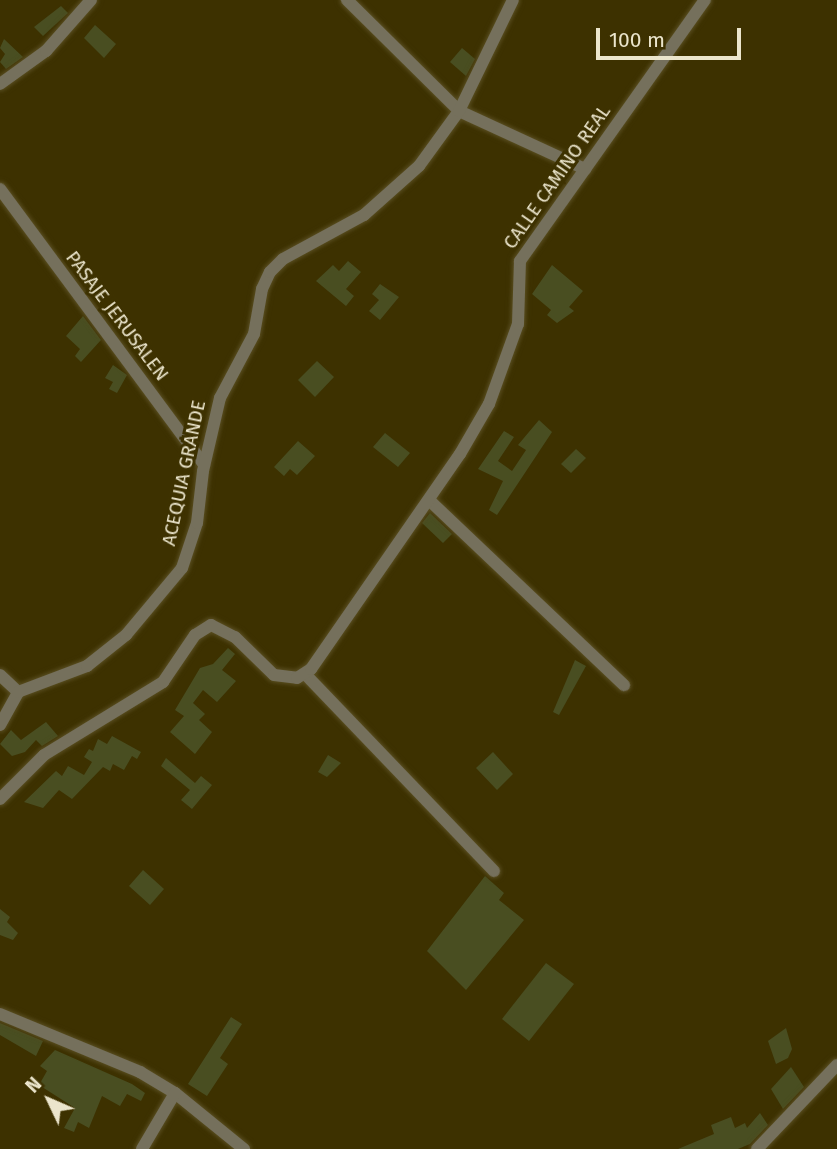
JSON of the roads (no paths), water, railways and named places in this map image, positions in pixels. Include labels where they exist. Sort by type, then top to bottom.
[{"type":"street","points":[[0,84],[46,51],[90,0]]},
{"type":"street","points":[[347,0],[459,111],[585,169]]},
{"type":"street","name":"ACEQUIA GRANDE","points":[[18,692],[87,666],[126,635],[159,600],[182,568],[194,534],[204,465],[220,398],[254,334],[262,289],[270,272],[283,259],[364,215],[419,166],[459,111],[513,0]]},
{"type":"street","name":"CALLE CAMINO REAL","points":[[305,674],[429,500],[493,393],[518,324],[520,261],[705,0]]},
{"type":"street","name":"PASAJE JERUSALEN","points":[[0,189],[204,465]]},
{"type":"street","points":[[429,500],[624,684]]},
{"type":"street","points":[[0,799],[44,755],[163,682],[195,635],[211,625],[235,637],[274,675],[287,679],[305,674],[494,871]]},
{"type":"street","points":[[0,675],[18,692],[0,725]]},
{"type":"street","points":[[0,1014],[141,1072],[174,1093],[244,1149]]},
{"type":"street","points":[[757,1149],[837,1065]]},
{"type":"street","points":[[142,1149],[174,1093]]}]
